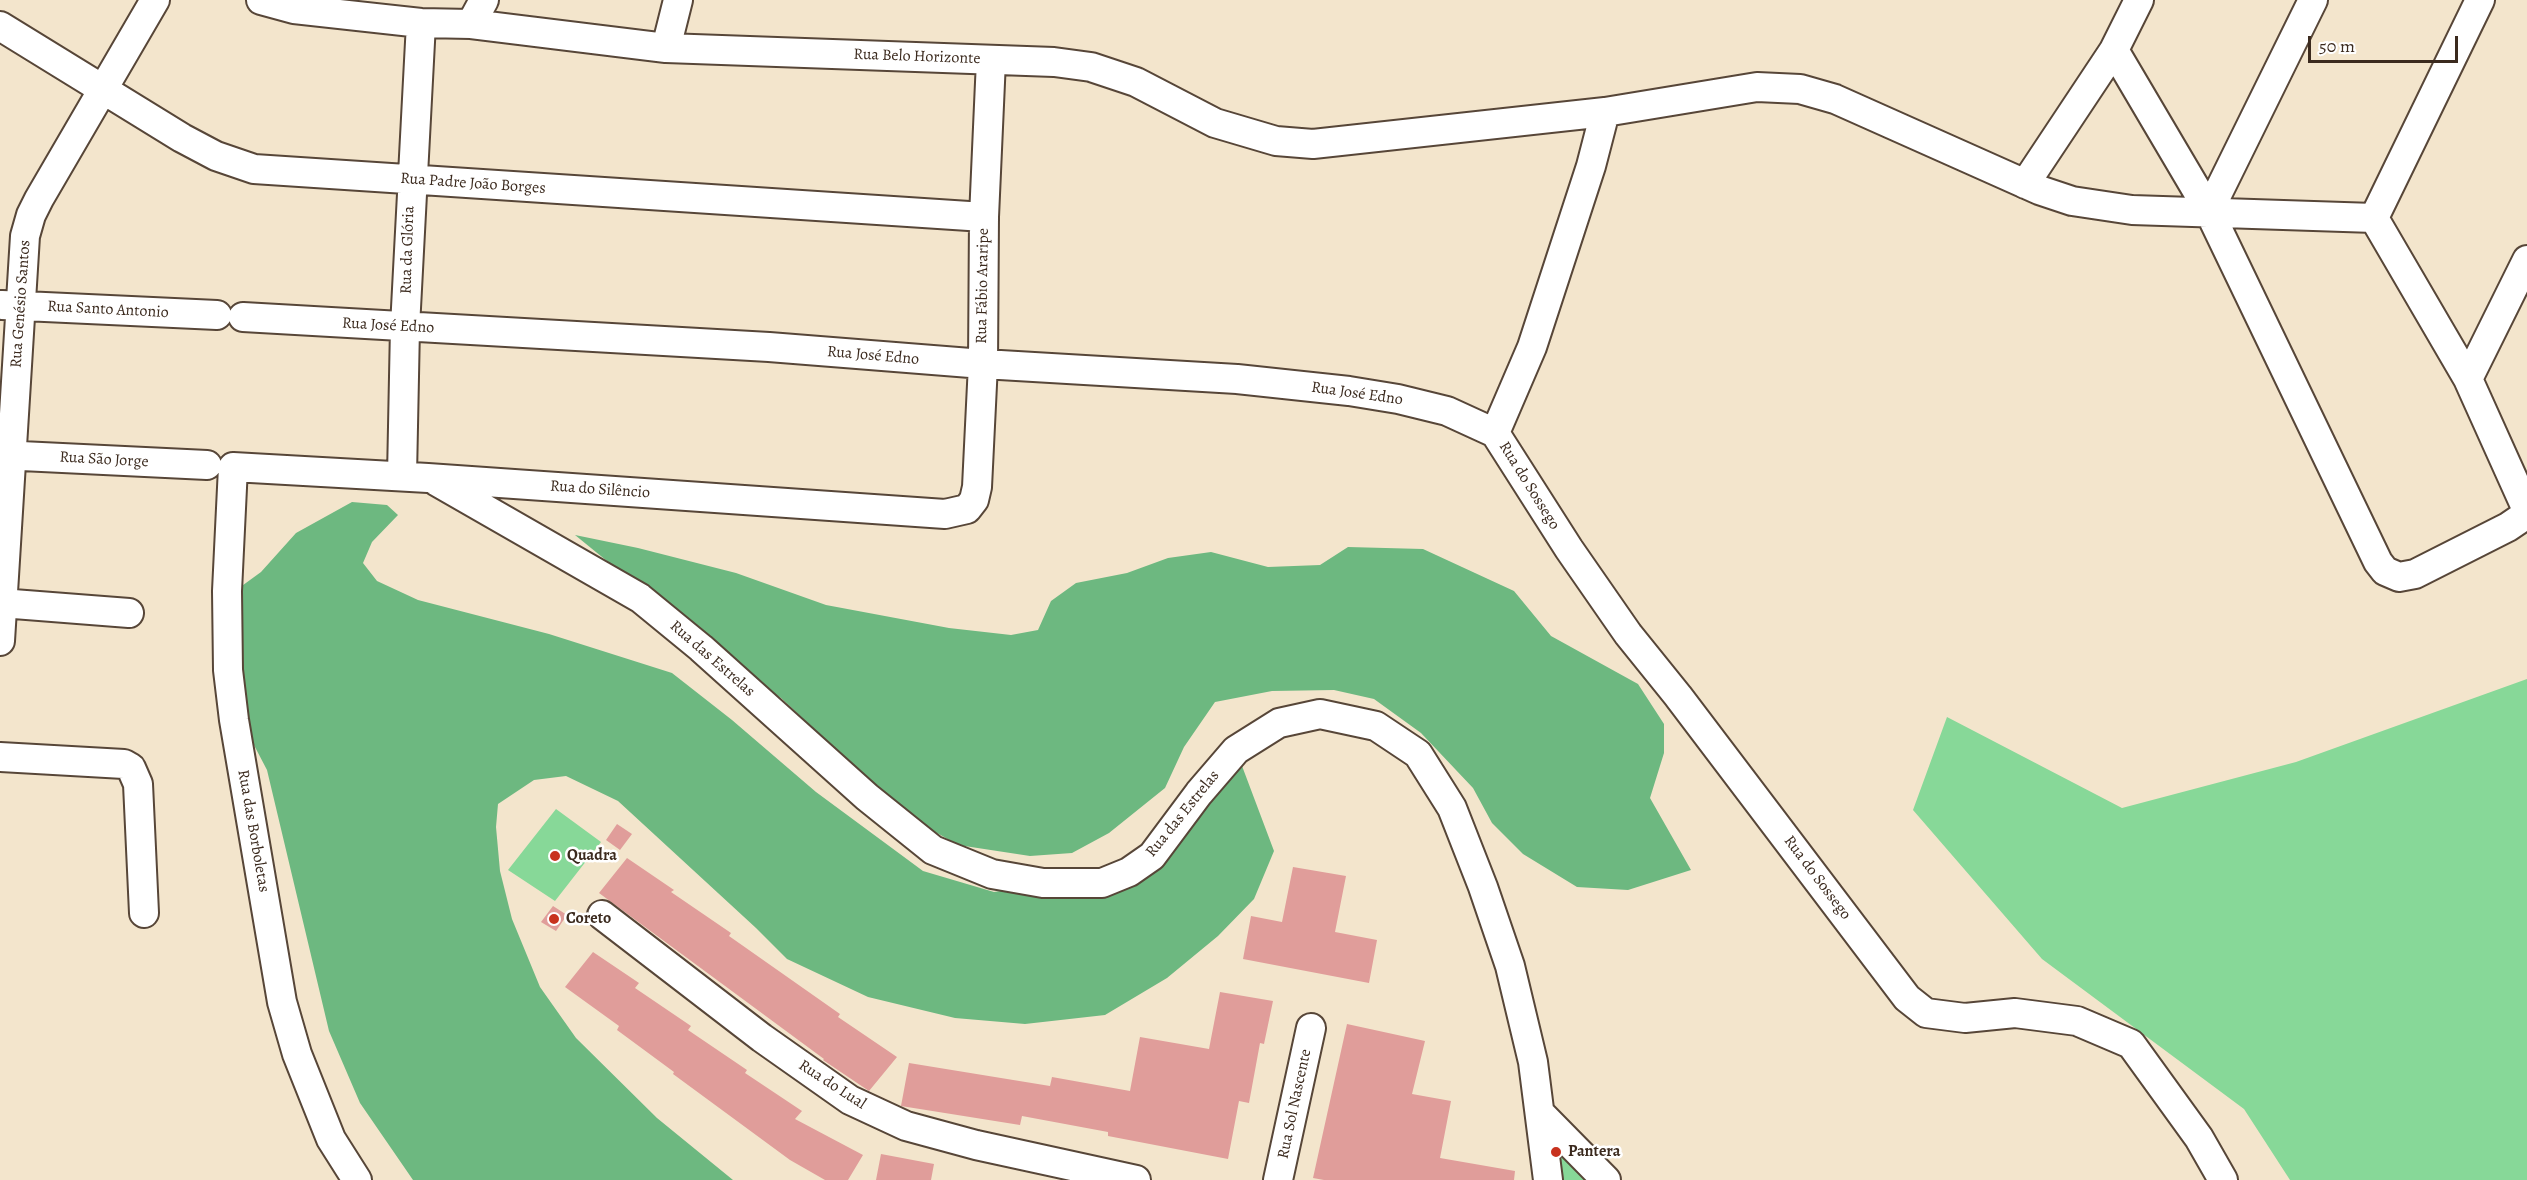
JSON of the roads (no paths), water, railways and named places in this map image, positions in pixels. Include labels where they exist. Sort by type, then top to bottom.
[{"type":"street","name":"Rua Genésio Santos","points":[[0,641],[10,305],[25,236],[31,215],[101,89],[155,0]]},
{"type":"street","name":"Rua Belo Horizonte","points":[[261,0],[294,9],[430,16],[477,12],[666,48],[1054,62],[1091,67],[1136,82],[1215,123],[1276,141],[1313,144],[1605,112],[1757,87],[1800,89],[1835,99],[2025,184],[2072,201],[2132,210],[2374,218]]},
{"type":"street","points":[[666,48],[678,0]]},
{"type":"street","points":[[2025,184],[2114,50],[2139,0]]},
{"type":"street","points":[[2209,211],[2313,0]]},
{"type":"street","points":[[2114,50],[2209,211],[2378,562],[2385,571],[2399,576],[2415,574],[2508,527],[2527,512],[2468,379],[2374,218],[2480,0]]},
{"type":"street","name":"Rua da Glória","points":[[415,477],[405,327],[411,180],[430,16]]},
{"type":"street","name":"Rua Padre João Borges","points":[[0,26],[182,138],[236,164],[273,172],[984,217]]},
{"type":"street","name":"Rua Fábio Araripe","points":[[967,509],[974,500],[977,487],[983,364],[984,217],[991,60]]},
{"type":"street","points":[[1496,433],[1532,347],[1588,176],[1605,112]]},
{"type":"street","points":[[2468,379],[2527,260]]},
{"type":"street","name":"Rua Santo Antonio","points":[[10,305],[230,316]]},
{"type":"street","name":"Rua José Edno","points":[[230,316],[770,347],[983,364],[1237,379],[1349,391],[1447,411],[1496,433]]},
{"type":"street","name":"Rua do Sossego","points":[[1496,433],[1569,549],[1628,634],[1685,705],[1907,998],[1926,1012],[1965,1018],[2015,1013],[2077,1021],[2131,1044],[2199,1138],[2223,1180]]},
{"type":"street","name":"Rua São Jorge","points":[[6,455],[220,466]]},
{"type":"street","name":"Rua do Silêncio","points":[[220,466],[415,477],[945,514],[967,509]]},
{"type":"street","name":"Rua das Borboletas","points":[[220,466],[227,591],[228,670],[234,720],[282,1002],[297,1054],[331,1139],[357,1180]]},
{"type":"street","name":"Rua das Estrelas","points":[[415,477],[640,598],[701,648],[867,797],[933,850],[992,873],[1043,883],[1102,883],[1129,872],[1152,856],[1199,793],[1236,750],[1279,723],[1320,714],[1376,726],[1418,754],[1452,808],[1483,887],[1510,966],[1533,1062],[1548,1180]]},
{"type":"street","points":[[1,603],[129,614]]},
{"type":"street","points":[[0,758],[124,764],[131,768],[138,784],[144,913]]},
{"type":"street","name":"Rua do Lual","points":[[602,915],[762,1038],[850,1100],[906,1126],[1122,1179]]},
{"type":"street","name":"Rua Sol Nascente","points":[[1278,1180],[1311,1028]]},
{"type":"street","points":[[1540,1113],[1606,1180]]},
{"type":"place","name":"Quadra","points":[[555,856]]},
{"type":"place","name":"Coreto","points":[[554,919]]},
{"type":"place","name":"Pantera","points":[[1556,1152]]}]
